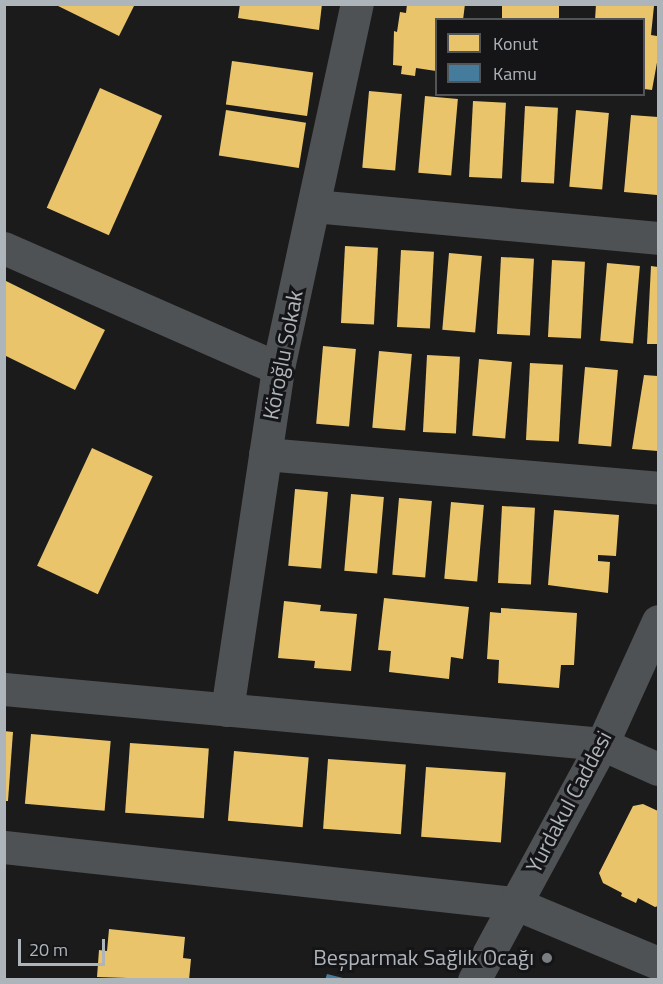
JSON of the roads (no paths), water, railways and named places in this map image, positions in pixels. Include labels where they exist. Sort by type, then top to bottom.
[{"type":"street","name":"Köroğlu Sokak","points":[[227,710],[278,368],[357,4]]},
{"type":"street","points":[[314,206],[658,238]]},
{"type":"street","points":[[4,248],[278,368]]},
{"type":"street","points":[[266,454],[658,488]]},
{"type":"street","name":"Yurdakul Caddesi","points":[[474,980],[602,744],[658,621]]},
{"type":"street","points":[[4,689],[602,744],[658,769]]},
{"type":"street","points":[[4,848],[514,903],[658,963]]},
{"type":"place","name":"Beşparmak Sağlık Ocağı","points":[[547,958]]}]
